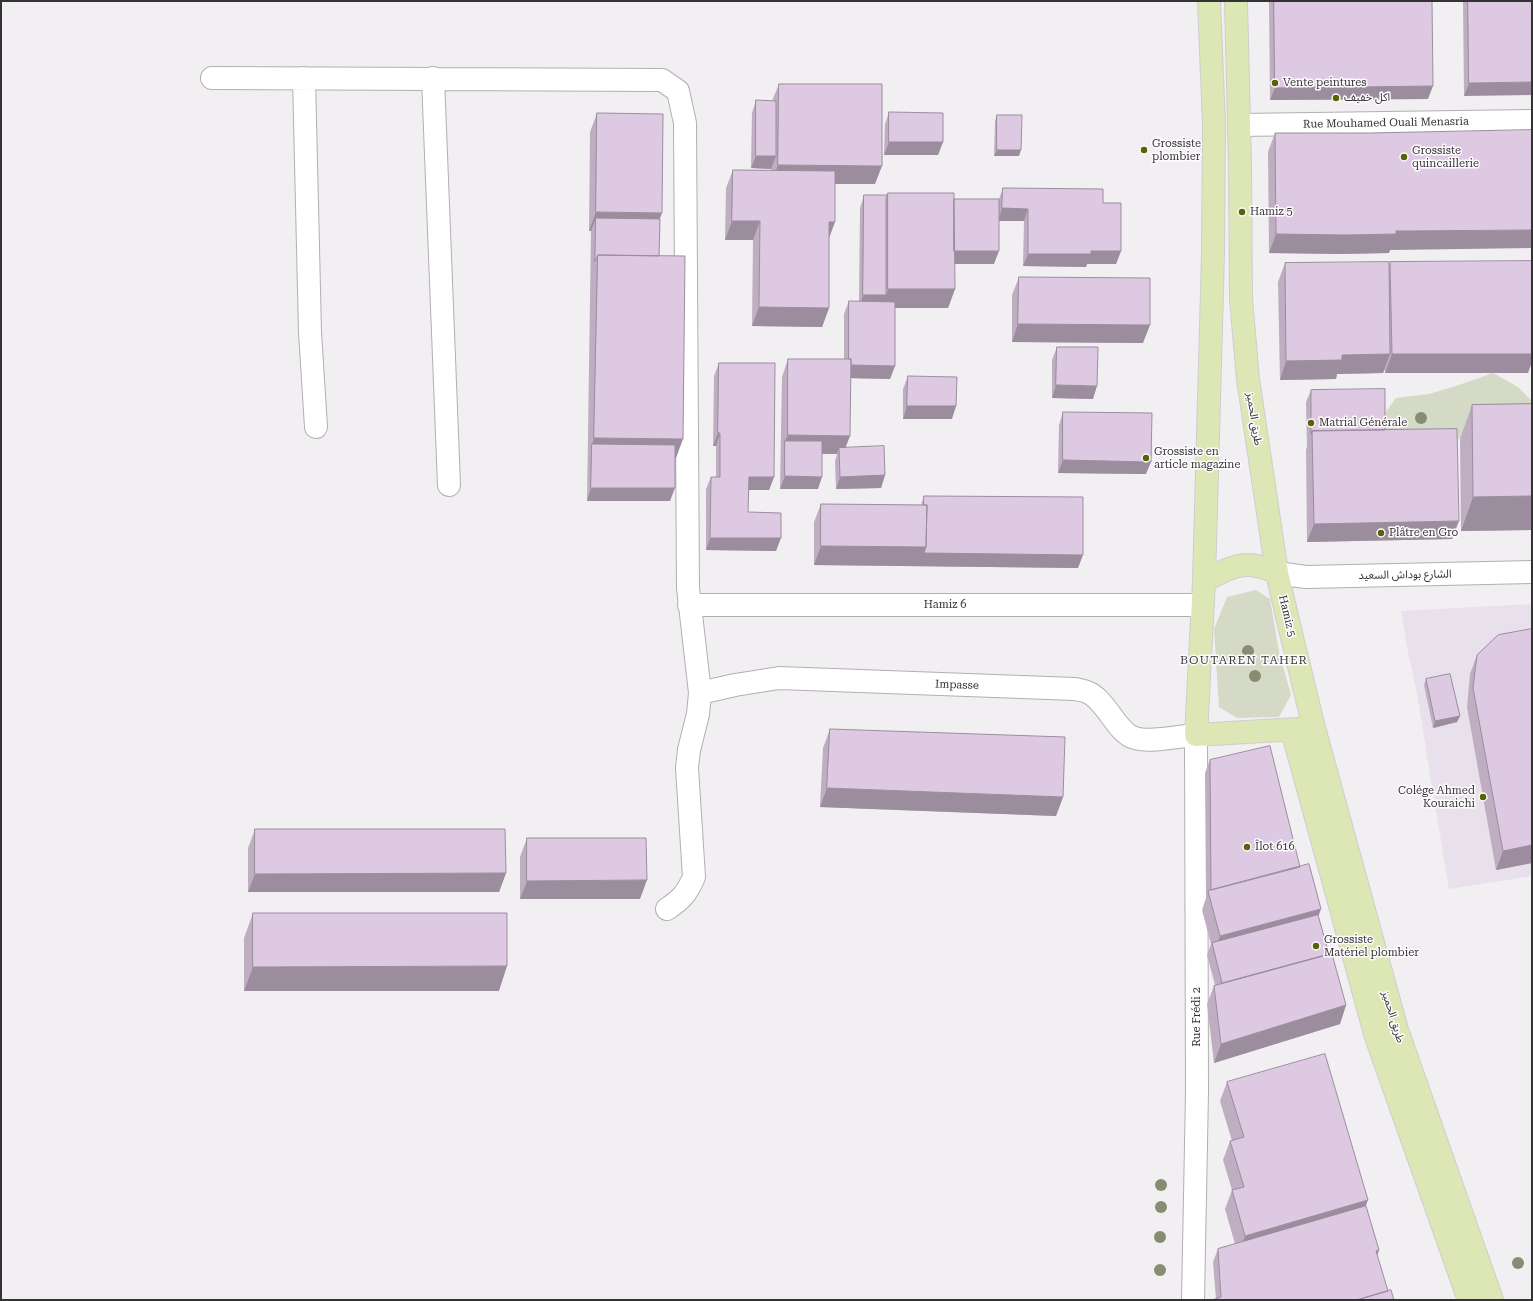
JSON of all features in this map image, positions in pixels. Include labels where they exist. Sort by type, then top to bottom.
[{"type":"main road","points":[[1209,1],[1214,164],[1204,580],[1196,735],[1314,728]]},
{"type":"main road","name":"طريق الحميز","points":[[1236,1],[1241,299],[1248,379],[1278,573]]},
{"type":"main road","points":[[1204,580],[1228,568],[1243,565],[1265,567],[1278,573]]},
{"type":"main road","name":"Hamiz 5","points":[[1278,573],[1314,728]]},
{"type":"main road","name":"طريق الحميز","points":[[1314,728],[1397,1030],[1492,1300]]},
{"type":"main road","name":"طريق الحميز","points":[[1292,730],[1376,1037],[1469,1300]]},
{"type":"street","points":[[212,78],[662,80],[678,91],[685,123],[689,605],[700,693],[698,714],[688,750],[687,768],[694,877],[684,896],[667,909]]},
{"type":"street","points":[[304,78],[310,332],[316,427]]},
{"type":"street","points":[[433,78],[449,486]]},
{"type":"street","name":"Rue Mouhamed Ouali Menasria","points":[[1239,125],[1532,121]]},
{"type":"street","name":"الشارع بوداش السعيد","points":[[1278,573],[1306,577],[1532,572]]},
{"type":"street","name":"Hamiz 6","points":[[689,605],[1202,605]]},
{"type":"street","name":"Impasse","points":[[700,693],[735,685],[779,678],[1075,690],[1088,692],[1100,700],[1125,732],[1134,738],[1146,740],[1196,735]]},
{"type":"street","name":"Rue Frédi 2","points":[[1194,1300],[1197,1092],[1196,735]]},
{"type":"shaded area","name":"Colége Ahmed Kouraichi","points":[[1532,604],[1532,876],[1449,889],[1416,688],[1401,611]]},
{"type":"green space","points":[[1493,373],[1518,387],[1532,401],[1532,437],[1460,439],[1435,434],[1393,448],[1380,420],[1396,398],[1429,394]]},
{"type":"green space","points":[[1256,590],[1270,599],[1279,652],[1291,695],[1279,717],[1237,718],[1219,707],[1214,629],[1227,597]]},
{"type":"building","points":[[1274,1],[1432,1],[1433,86],[1275,88]]},
{"type":"building","points":[[1468,1],[1532,1],[1532,82],[1469,83]]},
{"type":"building","points":[[779,84],[882,84],[882,166],[778,165]]},
{"type":"building","points":[[756,100],[776,101],[776,156],[756,156]]},
{"type":"building","points":[[889,112],[943,113],[943,142],[889,142]]},
{"type":"building","points":[[597,113],[663,114],[662,213],[596,212]]},
{"type":"building","points":[[997,115],[1022,115],[1021,150],[997,150]]},
{"type":"building","points":[[1532,130],[1532,230],[1396,231],[1396,234],[1346,235],[1276,234],[1275,133]]},
{"type":"building","points":[[733,170],[835,171],[835,222],[829,222],[829,308],[759,307],[760,221],[732,221]]},
{"type":"building","points":[[1003,188],[1103,189],[1103,203],[1121,203],[1121,251],[1091,251],[1091,254],[1028,254],[1028,209],[1002,208]]},
{"type":"building","points":[[888,193],[954,193],[955,289],[888,289]]},
{"type":"building","points":[[864,195],[887,195],[886,295],[863,295]]},
{"type":"building","points":[[954,199],[999,199],[999,251],[954,251]]},
{"type":"building","points":[[596,218],[660,219],[659,256],[598,255],[595,261]]},
{"type":"building","points":[[598,255],[685,256],[683,439],[594,438]]},
{"type":"building","points":[[1532,261],[1532,354],[1392,354],[1390,262]]},
{"type":"building","points":[[1389,262],[1390,354],[1342,355],[1342,360],[1286,361],[1285,263]]},
{"type":"building","points":[[1019,277],[1150,278],[1150,325],[1018,324]]},
{"type":"building","points":[[849,301],[895,302],[895,366],[851,365],[851,359],[849,359]]},
{"type":"building","points":[[1057,347],[1098,347],[1097,386],[1056,385]]},
{"type":"building","points":[[788,359],[851,359],[850,436],[788,435]]},
{"type":"building","points":[[719,363],[775,363],[774,477],[749,477],[748,512],[781,513],[781,538],[710,538],[711,477],[720,477],[720,433],[718,433]]},
{"type":"building","points":[[908,376],[957,377],[956,406],[907,406]]},
{"type":"building","points":[[1385,389],[1385,430],[1312,431],[1311,434],[1311,390]]},
{"type":"building","points":[[1532,404],[1532,496],[1473,497],[1472,405]]},
{"type":"building","points":[[1063,412],[1152,413],[1151,462],[1063,460]]},
{"type":"building","points":[[1457,429],[1459,521],[1314,524],[1312,431]]},
{"type":"building","points":[[785,441],[822,441],[822,477],[785,476]]},
{"type":"building","points":[[592,444],[675,445],[675,488],[591,488]]},
{"type":"building","points":[[884,446],[885,475],[840,477],[839,448]]},
{"type":"building","points":[[924,496],[1083,497],[1083,555],[924,553],[926,547],[927,505],[924,505]]},
{"type":"building","points":[[821,504],[927,505],[926,547],[821,546]]},
{"type":"building","points":[[1532,629],[1532,845],[1503,851],[1473,688],[1477,655],[1498,635]]},
{"type":"building","points":[[1450,674],[1460,716],[1435,721],[1426,679]]},
{"type":"building","points":[[830,729],[1065,737],[1063,797],[827,788]]},
{"type":"building","points":[[1270,746],[1300,867],[1211,890],[1210,760]]},
{"type":"building","points":[[255,829],[505,829],[506,873],[255,874]]},
{"type":"building","points":[[527,838],[646,838],[647,880],[527,881]]},
{"type":"building","points":[[1309,864],[1321,909],[1220,936],[1208,891]]},
{"type":"building","points":[[253,913],[507,913],[507,966],[253,967]]},
{"type":"building","points":[[1318,915],[1329,954],[1222,983],[1212,943]]},
{"type":"building","points":[[1332,954],[1346,1005],[1221,1044],[1214,986]]},
{"type":"building","points":[[1325,1054],[1368,1200],[1245,1236],[1232,1190],[1244,1187],[1230,1141],[1244,1137],[1227,1082]]},
{"type":"building","points":[[1366,1206],[1379,1250],[1376,1251],[1388,1291],[1357,1300],[1212,1300],[1221,1297],[1218,1249]]},
{"type":"building","points":[[1391,1290],[1394,1300],[1357,1300]]},
{"type":"place","name":"Vente peintures","points":[[1275,83]]},
{"type":"place","name":"اكل خفيف","points":[[1336,98]]},
{"type":"place","name":"Grossiste plombier","points":[[1144,150]]},
{"type":"place","name":"Grossiste quincaillerie","points":[[1404,157]]},
{"type":"place","name":"Hamiz 5","points":[[1242,212]]},
{"type":"place","name":"Matrial Générale","points":[[1311,423]]},
{"type":"place","name":"Grossiste en article magazine","points":[[1146,458]]},
{"type":"place","name":"Plâtre en Gro","points":[[1381,533]]},
{"type":"place","name":"Colége Ahmed Kouraichi","points":[[1483,797]]},
{"type":"place","name":"Îlot 616","points":[[1247,847]]},
{"type":"place","name":"Grossiste Matériel plombier","points":[[1316,946]]},
{"type":"district","name":"BOUTAREN TAHER","points":[[1244,660]]}]
